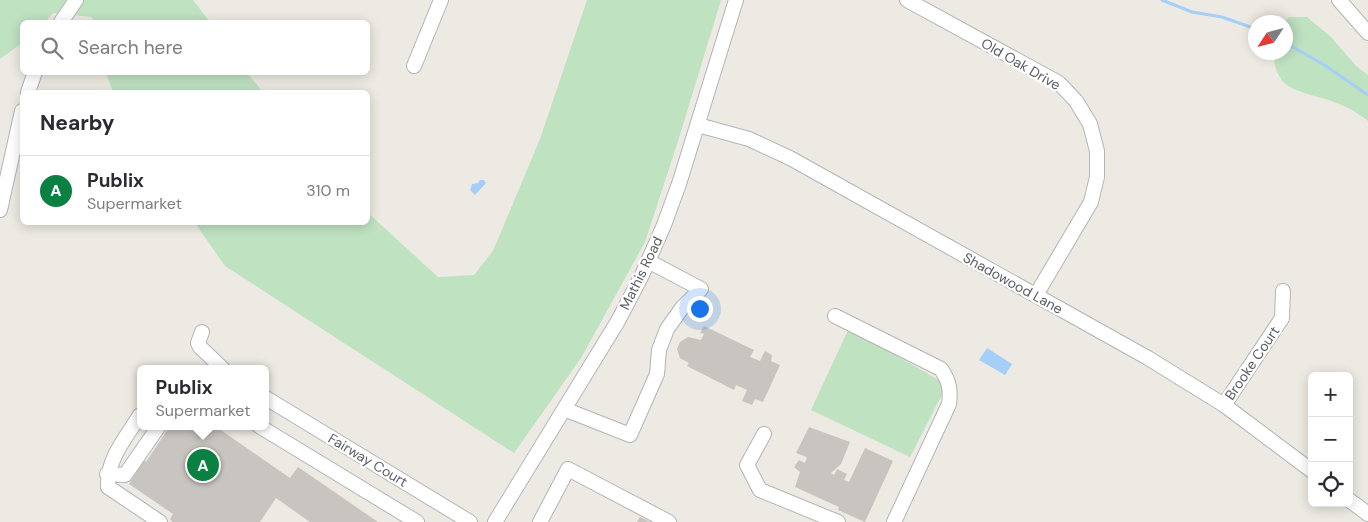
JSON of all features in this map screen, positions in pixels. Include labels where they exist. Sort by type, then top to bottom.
[{"type":"street","points":[[62,20],[76,0]]},
{"type":"street","points":[[414,66],[441,0]]},
{"type":"street","name":"Mathis Road","points":[[495,522],[618,321],[648,261],[679,184],[736,0]]},
{"type":"street","name":"Old Oak Drive","points":[[907,0],[1059,83],[1076,100],[1090,124],[1097,151],[1097,177],[1091,202],[1036,295]]},
{"type":"street","points":[[1339,0],[1368,33]]},
{"type":"street","points":[[29,90],[34,75]]},
{"type":"street","points":[[0,210],[20,120]]},
{"type":"street","name":"Shadowood Lane","points":[[698,125],[748,139],[790,158],[1036,295],[1148,358],[1224,405],[1308,468]]},
{"type":"street","points":[[564,409],[630,435],[657,374],[660,350],[666,329],[682,308],[701,289],[648,261]]},
{"type":"street","name":"Brooke Court","points":[[1224,405],[1282,318],[1283,291]]},
{"type":"street","points":[[835,316],[941,369],[951,388],[950,404],[894,522]]},
{"type":"street","points":[[202,332],[198,343],[200,347],[219,365]]},
{"type":"street","name":"Fairway Court","points":[[269,400],[470,522]]},
{"type":"street","points":[[137,419],[112,460],[107,474],[108,487],[160,522]]},
{"type":"street","points":[[107,474],[125,475],[156,430]]},
{"type":"street","points":[[266,430],[417,522]]},
{"type":"street","points":[[764,434],[747,465],[760,490],[838,522]]},
{"type":"street","points":[[540,522],[568,469],[669,522]]},
{"type":"street","points":[[1353,503],[1368,514]]},
{"type":"green space","points":[[0,0],[193,0],[208,20],[93,20],[92,17],[53,13],[47,20],[20,20],[20,44],[0,59]]},
{"type":"green space","points":[[587,0],[721,0],[645,242],[581,358],[514,453],[225,266],[196,225],[370,225],[370,215],[438,277],[474,275],[493,251],[540,139]]},
{"type":"green space","points":[[1293,17],[1307,17],[1331,37],[1356,66],[1368,75],[1368,121],[1343,106],[1291,87],[1281,79],[1274,60],[1293,60]]},
{"type":"green space","points":[[107,75],[249,75],[261,90],[112,90]]},
{"type":"green space","points":[[849,328],[947,385],[910,457],[811,410]]},
{"type":"water","points":[[480,180],[484,180],[486,183],[475,195],[470,190],[472,184],[478,183]]},
{"type":"water","points":[[987,348],[1012,364],[1005,375],[979,360]]},
{"type":"building","points":[[704,326],[754,350],[750,357],[760,361],[765,351],[772,355],[771,361],[780,365],[763,402],[755,399],[752,405],[742,401],[747,390],[736,385],[734,390],[687,366],[689,363],[680,358],[677,349],[680,342],[688,337],[701,340],[704,334],[700,333]]},
{"type":"building","points":[[809,427],[850,442],[841,464],[831,473],[834,475],[837,469],[847,474],[844,480],[849,482],[865,448],[893,461],[865,522],[838,510],[839,507],[795,487],[800,472],[794,467],[799,460],[805,463],[807,457],[796,453]]},
{"type":"building","points":[[167,430],[221,430],[290,478],[298,467],[378,522],[310,522],[276,498],[260,522],[173,522],[170,519],[173,514],[129,484],[137,471],[132,468],[139,457],[146,462]]},
{"type":"building","points":[[640,517],[650,522],[637,522]]},
{"type":"waterway","points":[[1162,0],[1192,12],[1222,17],[1248,26]]},
{"type":"waterway","points":[[1293,47],[1326,66],[1368,95]]},
{"type":"place","name":"Publix","points":[[203,465]]}]
